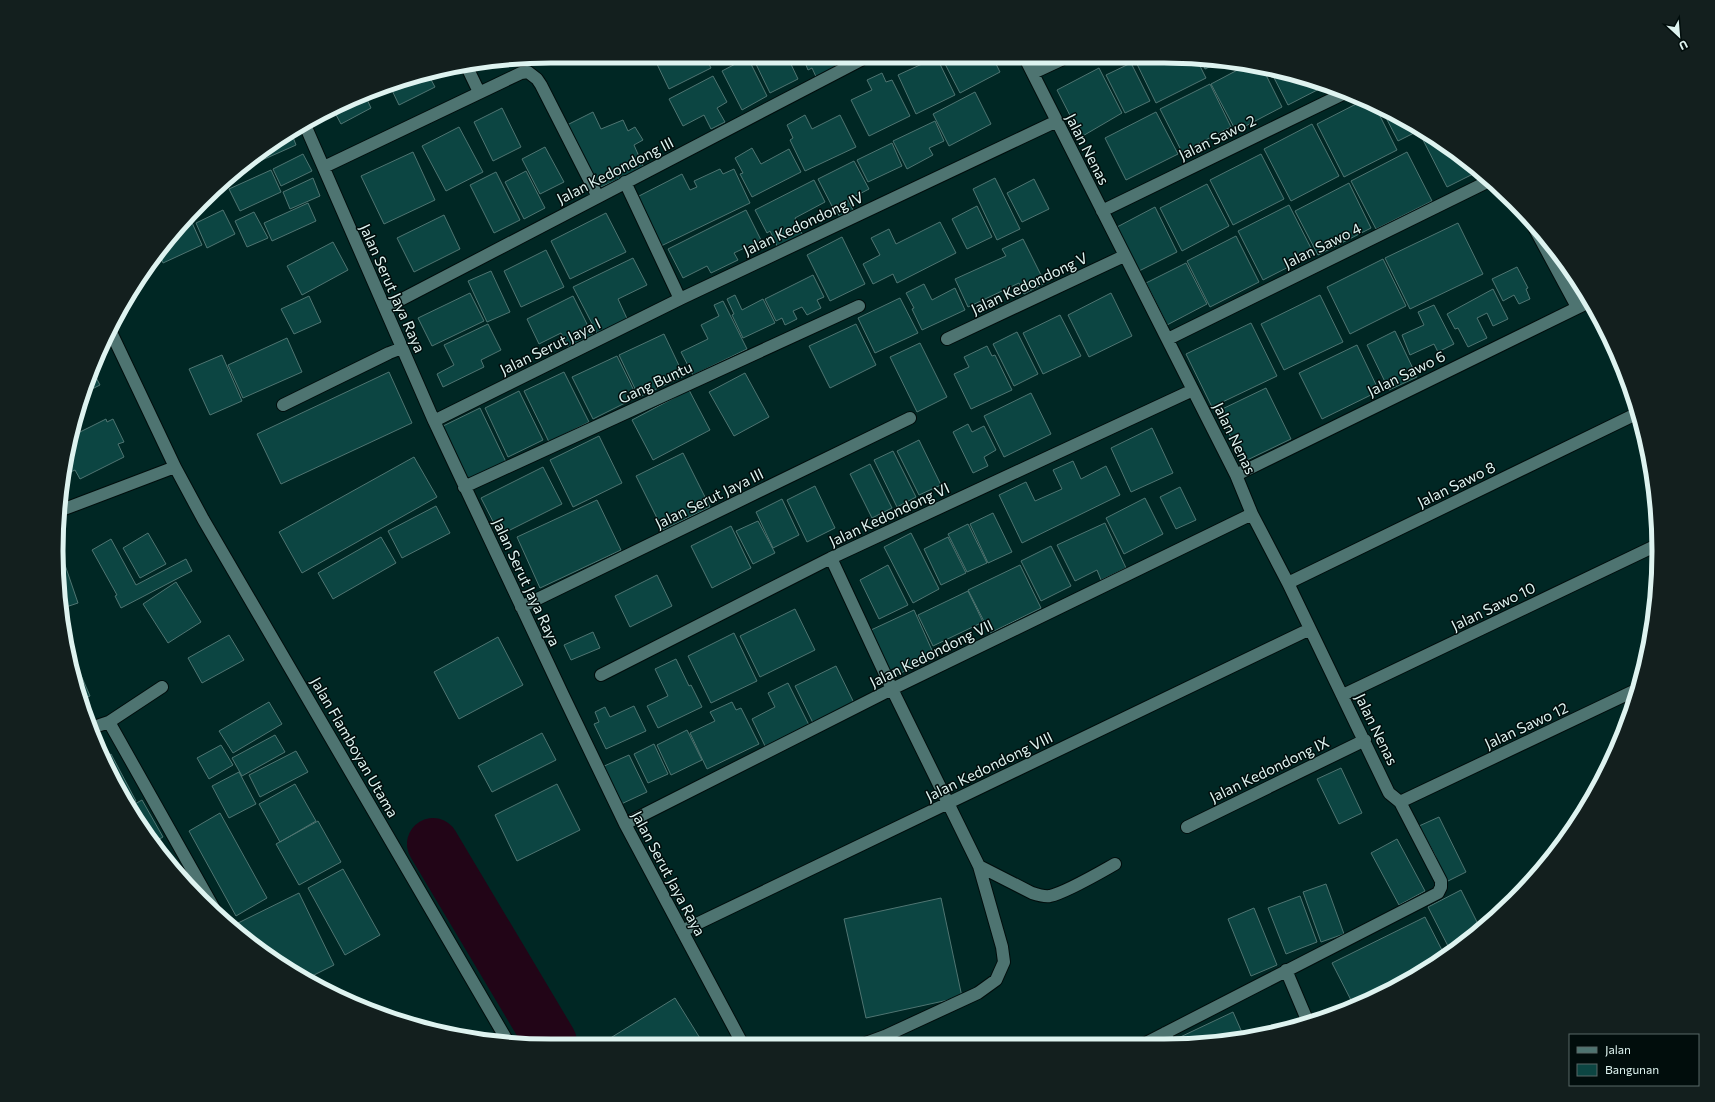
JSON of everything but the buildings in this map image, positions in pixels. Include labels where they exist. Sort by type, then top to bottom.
[{"type":"street","name":"Jalan Kedondong III","points":[[384,308],[855,63]]},
{"type":"street","name":"Jalan Nenas","points":[[1028,63],[1236,475],[1252,514],[1343,695],[1389,793],[1400,802],[1441,881],[1441,887],[1438,893],[1154,1039]]},
{"type":"street","points":[[1033,73],[1055,63]]},
{"type":"street","points":[[468,70],[479,92]]},
{"type":"street","points":[[324,167],[479,92],[521,73],[528,72],[533,74],[541,85],[598,197]]},
{"type":"street","name":"Jalan Sawo 2","points":[[1102,211],[1339,96]]},
{"type":"street","name":"Jalan Kedondong IV","points":[[680,299],[1056,121]]},
{"type":"street","name":"Jalan Serut Jaya Raya","points":[[306,128],[434,421],[521,607],[625,824],[740,1039]]},
{"type":"street","points":[[626,182],[680,299]]},
{"type":"street","name":"Jalan Sawo 4","points":[[1168,339],[1485,183]]},
{"type":"street","points":[[1543,244],[1577,307]]},
{"type":"street","name":"Jalan Kedondong V","points":[[947,339],[1124,256]]},
{"type":"street","name":"Jalan Serut Jaya I","points":[[434,421],[680,299]]},
{"type":"street","name":"Jalan Sawo 6","points":[[1236,475],[1585,304]]},
{"type":"street","name":"Gang Buntu","points":[[464,487],[859,306]]},
{"type":"street","name":"Jalan Flamboyan Utama","points":[[113,336],[175,467],[203,519],[505,1037]]},
{"type":"street","points":[[283,405],[402,348]]},
{"type":"street","name":"Jalan Kedondong VI","points":[[601,675],[831,558],[1193,390]]},
{"type":"street","name":"Jalan Sawo 8","points":[[1288,583],[1632,416]]},
{"type":"street","name":"Jalan Serut Jaya III","points":[[521,607],[910,418]]},
{"type":"street","points":[[65,508],[175,467]]},
{"type":"street","name":"Jalan Kedondong VII","points":[[625,824],[892,689],[1252,514]]},
{"type":"street","name":"Jalan Sawo 10","points":[[1343,695],[1652,547]]},
{"type":"street","points":[[831,558],[892,689],[979,866],[1002,947],[1004,962],[996,980],[978,993],[878,1039]]},
{"type":"street","name":"Jalan Kedondong VIII","points":[[682,931],[1310,629]]},
{"type":"street","points":[[96,726],[109,722],[162,687]]},
{"type":"street","name":"Jalan Sawo 12","points":[[1400,802],[1630,693]]},
{"type":"street","points":[[109,722],[208,898]]},
{"type":"street","name":"Jalan Kedondong IX","points":[[1187,827],[1365,740]]},
{"type":"street","points":[[979,866],[1032,893],[1040,896],[1050,896],[1115,864]]},
{"type":"street","points":[[1286,970],[1306,1017]]},
{"type":"street","points":[[1165,1033],[1167,1039]]},
{"type":"waterway","points":[[433,844],[549,1039]]}]
